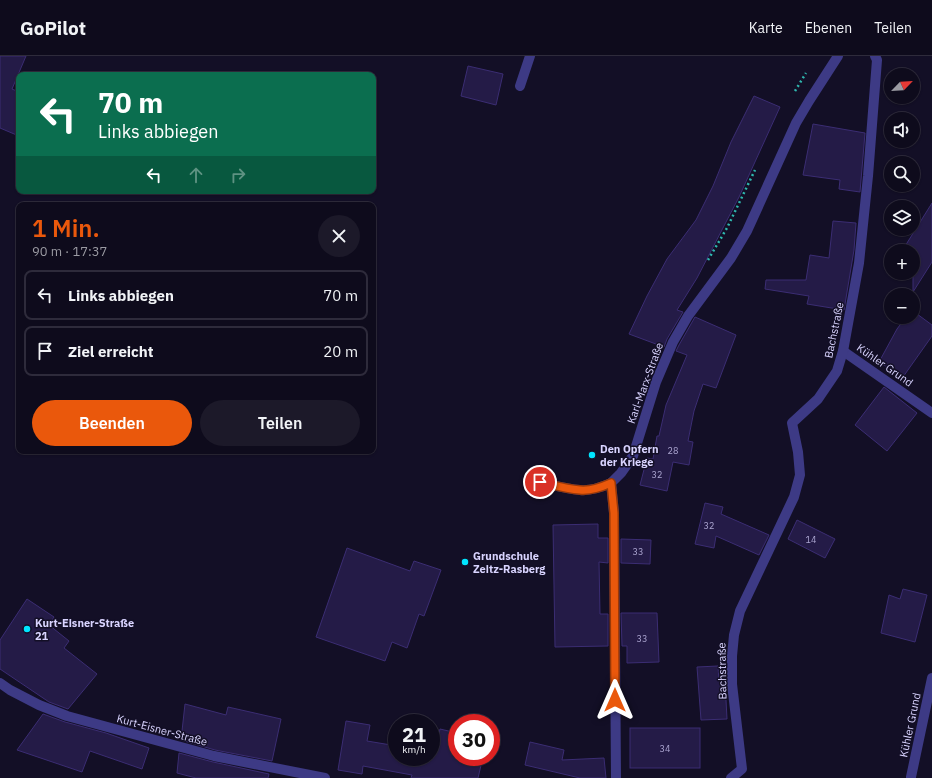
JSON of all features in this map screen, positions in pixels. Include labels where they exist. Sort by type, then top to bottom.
[{"type":"street","points":[[520,86],[530,56]]},
{"type":"street","name":"Karl-Marx-Straße","points":[[611,483],[621,473],[633,456],[656,382],[673,342],[688,316],[731,258],[747,231],[796,124],[838,56]]},
{"type":"street","name":"Bachstraße","points":[[731,778],[743,774],[732,684],[734,635],[740,611],[794,497],[800,475],[798,452],[792,423],[818,399],[837,371],[843,351],[859,263],[876,76],[877,60],[875,56]]},
{"type":"street","name":"Kühler Grund","points":[[843,351],[932,412]]},
{"type":"street","points":[[540,482],[582,491],[602,487],[611,483],[614,513],[616,778]]},
{"type":"street","name":"Kühler Grund","points":[[911,777],[932,678]]},
{"type":"street","name":"Kurt-Eisner-Straße","points":[[0,683],[39,705],[67,716],[214,756],[325,778]]},
{"type":"path","points":[[794,92],[810,68]]},
{"type":"path","points":[[708,261],[727,228],[759,164]]},
{"type":"building","points":[[0,56],[26,56],[19,72],[16,72],[16,80],[12,89],[16,91],[16,135],[0,128]]},
{"type":"building","points":[[468,66],[503,74],[496,105],[461,96]]},
{"type":"building","points":[[754,96],[780,107],[739,197],[697,278],[677,310],[683,312],[664,347],[629,334],[667,259],[696,220],[713,186],[731,142]]},
{"type":"building","points":[[813,124],[865,133],[860,192],[839,189],[840,180],[803,175]]},
{"type":"building","points":[[932,203],[932,262],[916,288],[913,288],[913,280],[920,280],[920,244],[906,244],[911,236],[920,236],[920,222]]},
{"type":"building","points":[[833,221],[856,223],[854,250],[844,310],[807,304],[809,296],[765,289],[766,280],[806,280],[810,255],[829,258]]},
{"type":"building","points":[[920,316],[932,325],[932,336],[903,377],[879,362],[901,324],[920,324]]},
{"type":"building","points":[[695,317],[736,335],[716,388],[703,384],[694,411],[688,441],[693,442],[689,465],[673,462],[667,491],[640,485],[647,458],[653,459],[657,436],[659,436],[666,405],[687,355],[676,351]]},
{"type":"building","points":[[884,387],[917,413],[887,451],[855,425]]},
{"type":"building","points":[[705,503],[723,507],[721,514],[769,535],[759,555],[716,536],[714,548],[695,544]]},
{"type":"building","points":[[797,520],[835,539],[825,558],[788,539]]},
{"type":"building","points":[[598,524],[598,538],[608,538],[608,563],[599,562],[600,614],[608,614],[608,646],[555,647],[553,525]]},
{"type":"building","points":[[621,539],[651,540],[650,564],[621,563]]},
{"type":"building","points":[[347,548],[410,571],[414,561],[441,570],[424,616],[419,614],[407,648],[392,642],[385,661],[316,637]]},
{"type":"building","points":[[903,589],[927,595],[915,642],[881,633],[889,595],[900,599]]},
{"type":"building","points":[[27,599],[54,617],[49,625],[69,641],[64,648],[97,674],[68,709],[49,702],[0,669],[0,640]]},
{"type":"building","points":[[621,613],[657,613],[659,662],[627,663],[627,646],[622,646]]},
{"type":"building","points":[[718,666],[719,681],[725,681],[727,719],[701,720],[697,667]]},
{"type":"building","points":[[185,704],[226,715],[228,707],[281,719],[272,761],[215,750],[181,740]]},
{"type":"building","points":[[43,714],[149,748],[142,769],[90,751],[82,772],[17,750]]},
{"type":"building","points":[[346,721],[370,725],[367,741],[388,744],[388,766],[440,766],[440,729],[448,731],[448,766],[481,766],[478,778],[411,778],[412,775],[363,766],[362,774],[338,770]]},
{"type":"building","points":[[630,728],[700,728],[700,768],[630,768]]},
{"type":"building","points":[[530,742],[564,750],[562,760],[604,758],[606,778],[580,778],[525,765]]},
{"type":"building","points":[[179,753],[269,774],[268,778],[196,778],[177,773]]},
{"type":"place","name":"Den Opfern der Kriege","points":[[592,455]]},
{"type":"place","name":"Grundschule Zeitz-Rasberg","points":[[465,562]]},
{"type":"place","name":"Kurt-Eisner-Straße 21","points":[[27,629]]},
{"type":"route","points":[[540,482],[582,491],[602,487],[611,483],[614,513],[615,700]]}]
